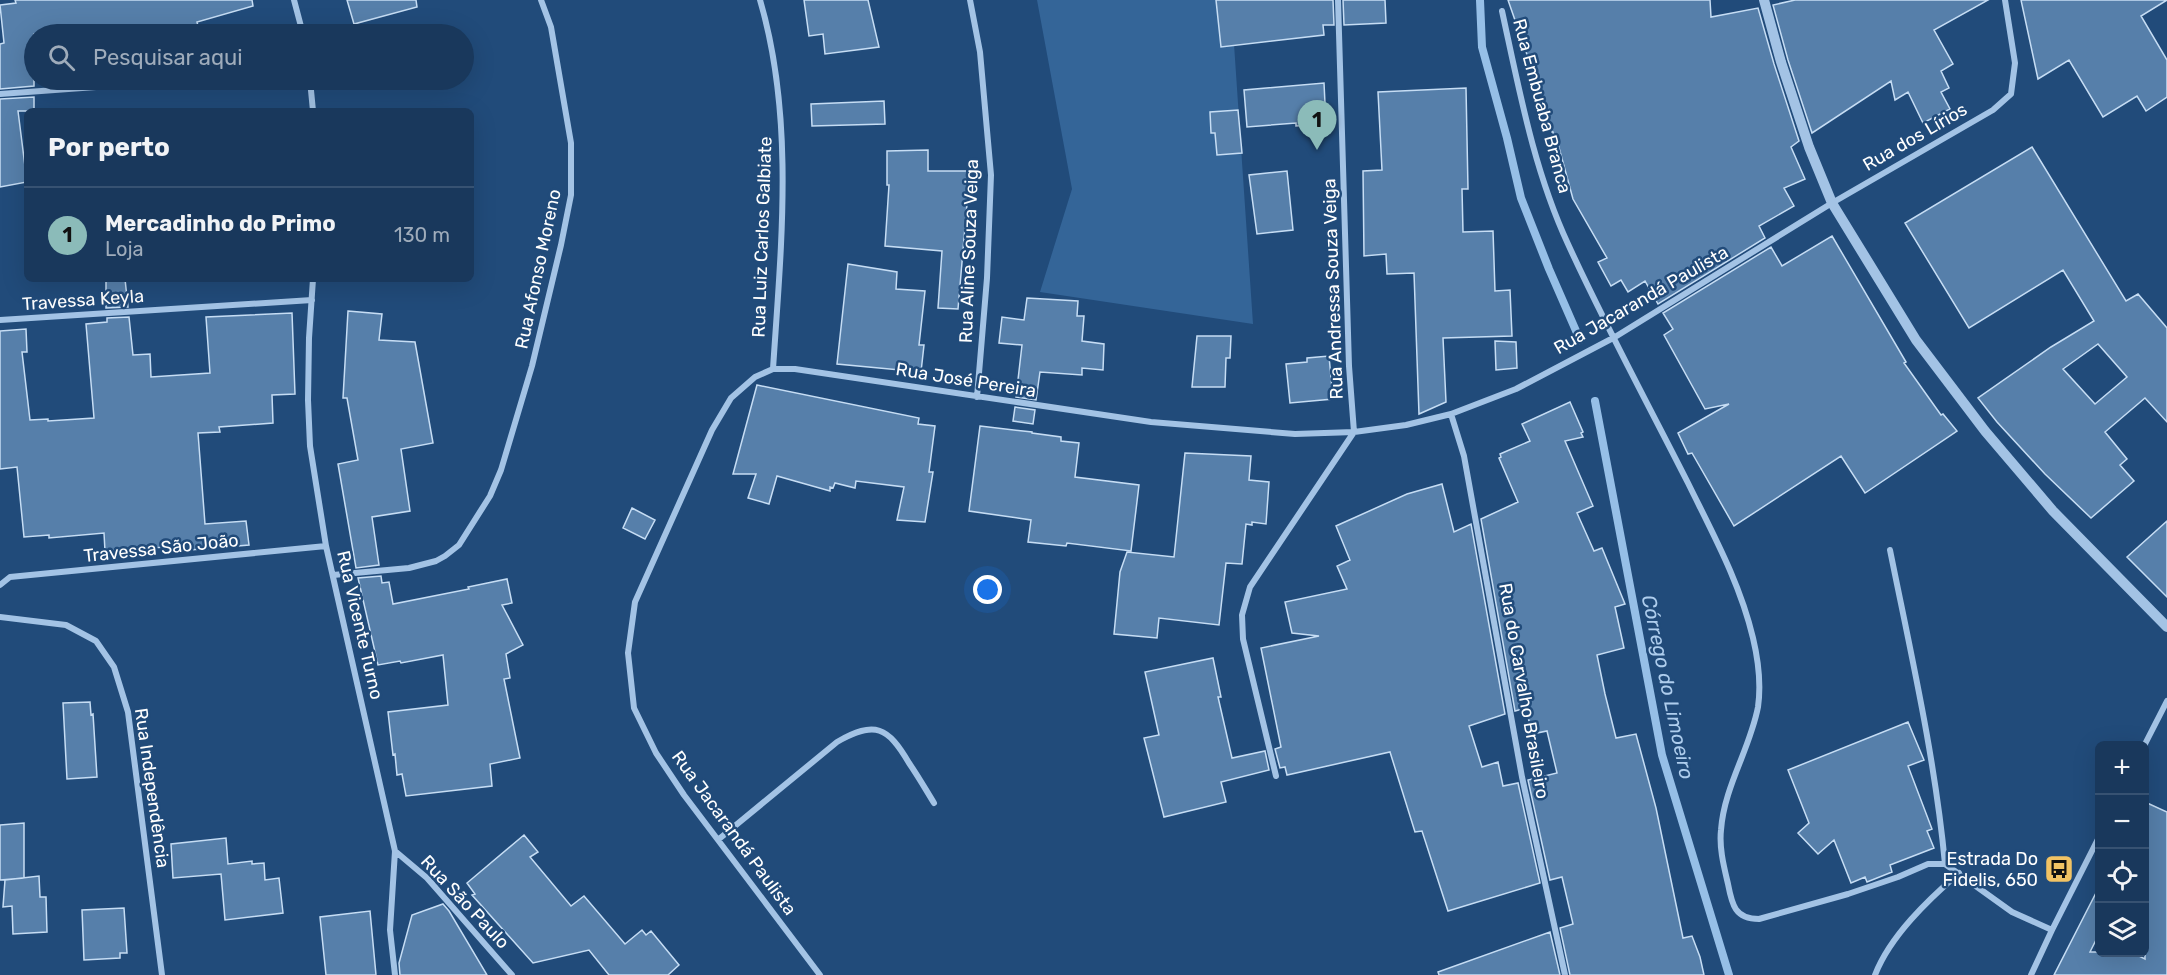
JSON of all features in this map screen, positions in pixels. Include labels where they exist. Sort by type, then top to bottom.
[{"type":"street","points":[[294,0],[300,24]]},
{"type":"street","name":"Rua Afonso Moreno","points":[[333,575],[408,568],[436,561],[445,556],[459,545],[490,496],[501,470],[532,366],[571,195],[571,142],[551,27],[541,0]]},
{"type":"street","name":"Rua Luiz Carlos Galbiate","points":[[760,0],[767,24],[778,90],[783,169],[773,369]]},
{"type":"street","name":"Rua Aline Souza Veiga","points":[[970,0],[980,52],[991,175],[987,278],[976,397]]},
{"type":"street","name":"Rua Andressa Souza Veiga","points":[[1338,0],[1349,366],[1354,432]]},
{"type":"street","points":[[1764,0],[1780,63],[1809,147],[1832,203],[1916,340],[1985,431],[2053,511],[2167,627]]},
{"type":"street","name":"Rua dos Lírios","points":[[1832,203],[1993,110],[2011,94],[2015,63],[2005,0]]},
{"type":"street","name":"Rua Embuaba Branca","points":[[1502,11],[1520,94],[1544,183],[1566,242],[1734,576],[1753,639],[1758,673],[1758,706],[1748,744],[1725,804],[1720,831],[1723,864],[1731,901],[1740,915],[1760,920],[1898,878],[1928,864],[1945,864]]},
{"type":"street","points":[[0,94],[55,90]]},
{"type":"street","points":[[311,90],[313,108]]},
{"type":"street","name":"Rua Jacarandá Paulista","points":[[1354,432],[1406,425],[1451,414],[1516,388],[1615,338],[1832,203]]},
{"type":"street","name":"Rua Vicente Turno","points":[[313,282],[308,400],[310,446],[326,546],[395,851],[390,930],[395,975]]},
{"type":"street","name":"Travessa Keyla","points":[[0,320],[312,300]]},
{"type":"street","name":"Rua José Pereira","points":[[773,369],[795,369],[1151,422],[1295,434],[1354,432]]},
{"type":"street","name":"Rua Jacarandá Paulista","points":[[773,369],[755,377],[731,398],[712,430],[635,602],[628,653],[634,708],[656,753],[684,795],[820,975]]},
{"type":"street","name":"Rua do Carvalho Brasileiro","points":[[1451,414],[1464,456],[1522,777],[1565,975]]},
{"type":"street","points":[[1276,776],[1243,639],[1242,615],[1250,587],[1354,432]]},
{"type":"street","name":"Travessa São João","points":[[0,585],[10,578],[326,546]]},
{"type":"street","points":[[1890,550],[1940,808],[1945,864],[2012,912],[2052,930]]},
{"type":"street","name":"Rua Independência","points":[[0,617],[66,625],[96,641],[114,667],[128,712],[162,975]]},
{"type":"street","points":[[2147,741],[2167,701]]},
{"type":"street","points":[[718,839],[837,742],[855,732],[873,729],[885,732],[897,742],[934,803]]},
{"type":"street","points":[[2031,975],[2095,845]]},
{"type":"street","name":"Rua São Paulo","points":[[395,851],[427,878],[512,975]]},
{"type":"street","points":[[1875,975],[1881,959],[1927,901],[1959,873]]},
{"type":"shaded area","points":[[1037,0],[1231,0],[1253,324],[1040,292],[1072,189]]},
{"type":"building","points":[[15,0],[252,0],[253,6],[197,22],[198,24],[24,24],[24,87],[0,89],[0,44],[4,43],[0,5],[16,3]]},
{"type":"building","points":[[347,0],[416,0],[417,7],[354,24]]},
{"type":"building","points":[[804,0],[868,0],[879,47],[825,54],[823,34],[809,36]]},
{"type":"building","points":[[1216,0],[1333,0],[1334,25],[1323,25],[1324,35],[1221,47]]},
{"type":"building","points":[[1343,0],[1385,0],[1386,23],[1344,25]]},
{"type":"building","points":[[1508,0],[1710,0],[1711,17],[1758,8],[1799,141],[1791,147],[1805,179],[1784,188],[1794,206],[1759,226],[1765,238],[1658,304],[1645,281],[1628,292],[1621,280],[1611,286],[1598,262],[1607,258],[1573,199],[1558,144],[1555,144],[1534,72]]},
{"type":"building","points":[[1795,0],[1988,0],[1934,30],[1953,64],[1941,71],[1949,88],[1941,92],[1950,109],[1923,123],[1908,92],[1895,100],[1891,81],[1812,133],[1773,5]]},
{"type":"building","points":[[2021,0],[2167,0],[2141,16],[2167,60],[2167,97],[2146,111],[2137,96],[2103,117],[2069,60],[2038,79]]},
{"type":"building","points":[[1324,83],[1326,124],[1296,126],[1296,123],[1247,127],[1244,90]]},
{"type":"building","points":[[1466,88],[1468,189],[1462,189],[1463,232],[1493,231],[1495,291],[1510,290],[1512,336],[1443,338],[1446,402],[1419,414],[1414,273],[1387,274],[1386,254],[1364,256],[1363,171],[1382,170],[1378,92]]},
{"type":"building","points":[[34,97],[34,108],[24,108],[24,111],[18,111],[24,158],[24,183],[0,187],[0,99]]},
{"type":"building","points":[[884,101],[885,124],[812,126],[811,104]]},
{"type":"building","points":[[1238,110],[1242,153],[1217,155],[1215,133],[1211,133],[1210,112]]},
{"type":"building","points":[[2032,147],[2126,301],[2138,294],[2167,328],[2167,422],[2145,398],[2105,432],[2127,459],[2120,465],[2134,481],[2091,518],[2045,474],[1978,398],[2051,347],[2094,321],[2063,270],[1969,328],[1905,223]],"holes":[[[2098,344],[2127,377],[2095,404],[2063,369]]]},
{"type":"building","points":[[928,150],[928,171],[973,171],[973,192],[968,192],[958,309],[938,308],[942,251],[885,246],[889,185],[887,185],[887,151]]},
{"type":"building","points":[[1287,171],[1293,230],[1257,234],[1249,175]]},
{"type":"building","points":[[1832,236],[1906,362],[1904,363],[1941,415],[1943,414],[1957,431],[1865,493],[1841,456],[1734,526],[1692,453],[1688,454],[1678,433],[1729,404],[1705,409],[1664,335],[1673,329],[1663,313],[1771,247],[1782,266]]},
{"type":"building","points":[[848,264],[897,272],[896,289],[925,291],[919,345],[924,345],[921,372],[837,364]]},
{"type":"building","points":[[106,282],[125,282],[128,307],[106,308]]},
{"type":"building","points":[[1027,298],[1078,301],[1077,316],[1084,316],[1082,341],[1104,344],[1103,370],[1082,368],[1082,375],[1040,372],[1036,400],[1016,397],[1022,345],[999,343],[1002,317],[1024,320]]},
{"type":"building","points":[[348,311],[382,314],[379,340],[415,342],[433,443],[401,449],[410,511],[372,517],[379,565],[356,568],[338,464],[358,460],[347,398],[343,398]]},
{"type":"building","points":[[292,313],[295,394],[272,395],[273,423],[219,427],[220,432],[198,433],[205,524],[246,521],[249,545],[166,552],[166,547],[105,551],[104,533],[49,538],[49,535],[24,537],[17,467],[0,469],[0,331],[26,329],[27,352],[22,352],[30,420],[48,419],[48,421],[94,418],[86,324],[107,322],[107,318],[129,317],[133,355],[150,354],[151,377],[210,373],[206,317]]},
{"type":"building","points":[[1197,336],[1231,336],[1230,358],[1226,358],[1225,387],[1192,387]]},
{"type":"building","points":[[1495,341],[1516,342],[1517,368],[1496,370]]},
{"type":"building","points":[[1329,356],[1333,399],[1290,403],[1286,364],[1307,362],[1307,358]]},
{"type":"building","points":[[757,385],[919,418],[918,424],[935,426],[929,472],[933,472],[925,522],[897,520],[904,487],[856,481],[855,488],[835,483],[833,488],[830,487],[830,491],[777,476],[769,504],[748,498],[756,474],[733,474]]},
{"type":"building","points":[[1570,402],[1583,437],[1565,441],[1593,506],[1577,513],[1594,551],[1602,548],[1625,604],[1615,607],[1624,648],[1597,655],[1605,694],[1616,738],[1636,734],[1656,808],[1683,938],[1692,936],[1704,975],[1570,975],[1560,928],[1573,924],[1562,877],[1550,880],[1528,780],[1557,773],[1547,731],[1532,734],[1526,708],[1515,711],[1481,519],[1518,502],[1499,458],[1500,454],[1530,441],[1522,424]]},
{"type":"building","points":[[1015,407],[1035,410],[1033,424],[1013,421]]},
{"type":"building","points":[[980,426],[1032,432],[1061,437],[1061,441],[1079,443],[1075,477],[1139,485],[1131,551],[1067,543],[1066,546],[1028,542],[1031,520],[969,511]]},
{"type":"building","points":[[1185,453],[1251,456],[1249,480],[1269,482],[1266,524],[1252,522],[1252,525],[1246,524],[1242,564],[1226,563],[1219,625],[1159,618],[1157,638],[1114,634],[1120,572],[1127,552],[1174,557]]},
{"type":"building","points":[[1442,484],[1454,532],[1471,524],[1505,714],[1469,726],[1482,767],[1498,762],[1503,786],[1518,783],[1540,883],[1448,911],[1422,831],[1415,832],[1390,752],[1287,775],[1285,767],[1280,768],[1275,749],[1281,747],[1261,648],[1319,636],[1292,633],[1285,602],[1347,589],[1337,566],[1350,560],[1336,526],[1407,494]]},
{"type":"building","points":[[632,508],[655,520],[645,539],[623,528]]},
{"type":"building","points":[[2167,521],[2167,597],[2127,557]]},
{"type":"building","points":[[381,576],[382,583],[389,582],[393,604],[507,579],[512,603],[502,605],[523,645],[506,654],[510,678],[504,679],[520,758],[490,764],[492,786],[406,796],[402,774],[397,775],[388,712],[448,705],[443,655],[378,665],[358,578]]},
{"type":"building","points":[[1213,658],[1221,697],[1218,697],[1232,758],[1265,751],[1269,770],[1221,782],[1226,802],[1164,817],[1144,738],[1159,735],[1145,672]]},
{"type":"building","points":[[90,702],[91,715],[93,714],[97,777],[67,779],[63,703]]},
{"type":"building","points":[[1908,722],[1924,760],[1908,766],[1932,829],[1927,831],[1934,848],[1890,865],[1892,872],[1867,882],[1865,877],[1851,883],[1834,840],[1818,854],[1798,833],[1809,823],[1788,770]]},
{"type":"building","points":[[2149,804],[2167,812],[2167,975],[2054,975],[2095,895],[2095,942],[2090,952],[2095,952],[2095,957],[2141,957],[2145,959],[2149,957]]},
{"type":"building","points":[[24,823],[24,878],[0,880],[0,825]]},
{"type":"building","points":[[524,835],[538,852],[530,857],[571,906],[584,896],[625,944],[642,930],[646,935],[651,931],[679,965],[668,975],[609,975],[589,950],[533,963],[472,895],[475,894],[467,883]]},
{"type":"building","points":[[226,838],[228,864],[252,861],[252,864],[264,863],[265,880],[279,878],[283,913],[225,920],[221,874],[173,878],[171,844]]},
{"type":"building","points":[[39,876],[40,897],[46,897],[47,932],[13,934],[12,906],[3,907],[5,880]]},
{"type":"building","points":[[443,904],[487,975],[400,975],[399,963],[412,915]]},
{"type":"building","points":[[124,908],[127,953],[120,953],[120,958],[84,960],[82,910]]},
{"type":"building","points":[[370,911],[376,975],[326,975],[320,917]]},
{"type":"building","points":[[1550,932],[1560,975],[1439,975],[1438,972]]},
{"type":"waterway","name":"Córrego do Limoeiro","points":[[1480,0],[1482,47],[1521,198],[1580,340]]},
{"type":"waterway","name":"Córrego do Limoeiro","points":[[1595,401],[1662,755],[1729,975]]},
{"type":"place","name":"Mercadinho do Primo","points":[[1317,150]]},
{"type":"place","name":"Estrada Do Fidelis, 650","points":[[2059,869]]}]
